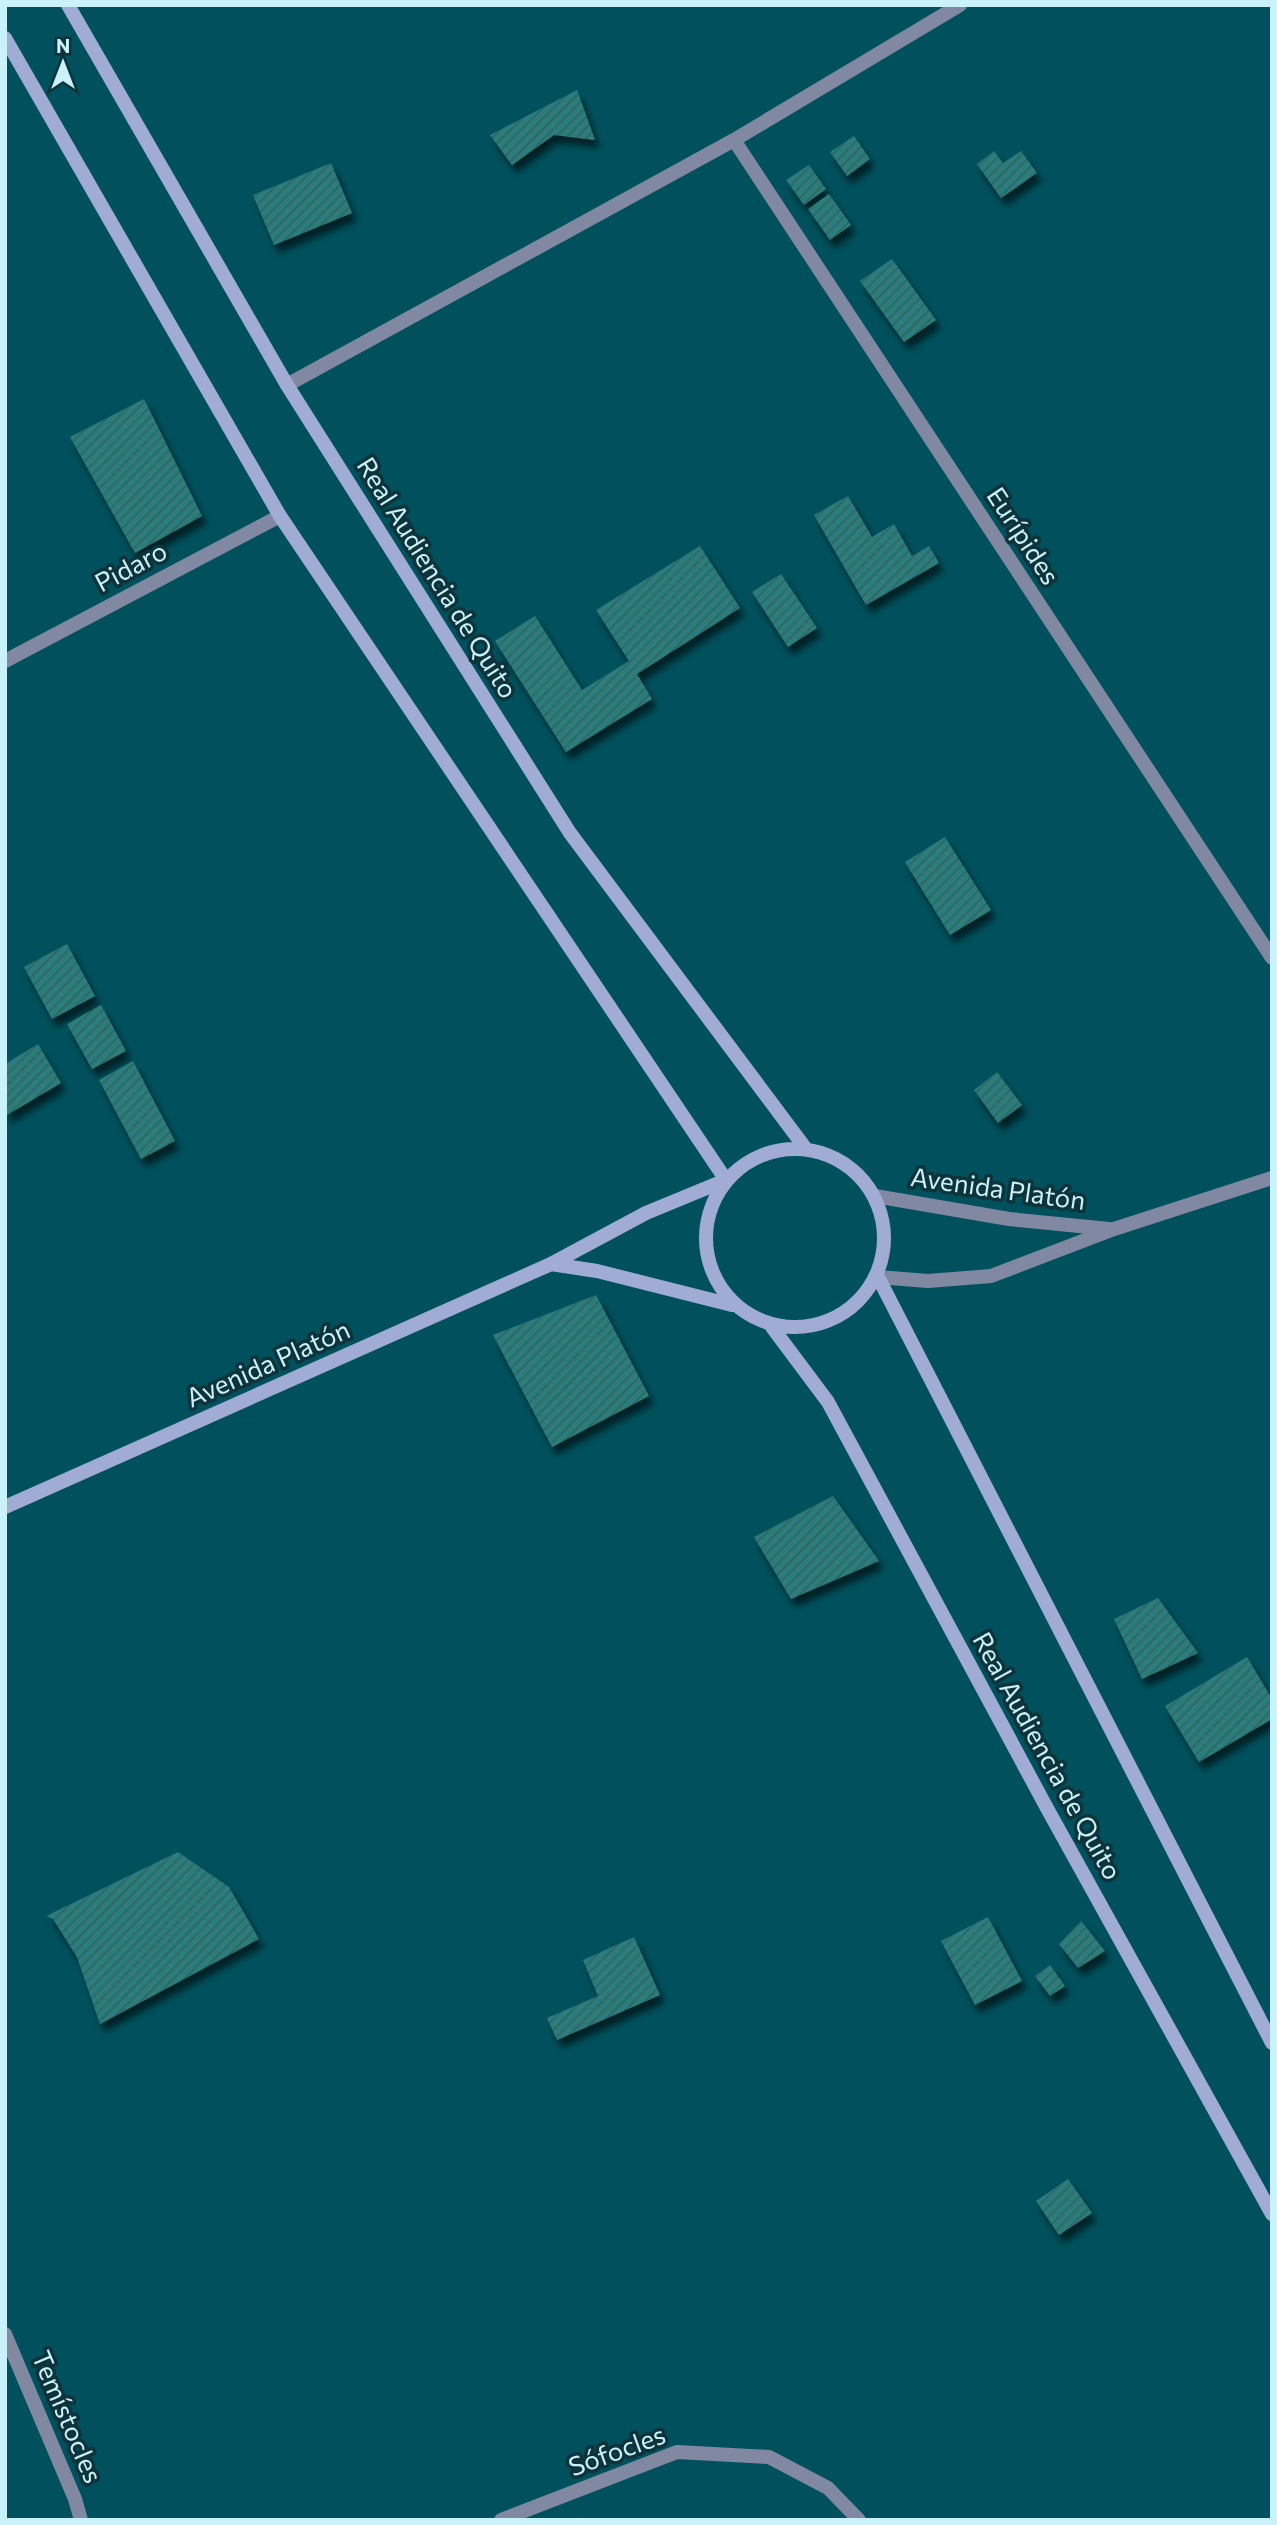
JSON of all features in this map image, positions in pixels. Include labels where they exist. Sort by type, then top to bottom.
[{"type":"main road","name":"Real Audiencia de Quito","points":[[68,5],[287,385],[570,833],[806,1149]]},
{"type":"main road","points":[[5,38],[280,516],[726,1180]]},
{"type":"main road","points":[[551,1264],[597,1271],[732,1305],[772,1327],[814,1328],[851,1306],[878,1277],[886,1236],[875,1196],[858,1175],[837,1158],[806,1149],[776,1152],[751,1161],[726,1180],[706,1222],[709,1266],[732,1305]]},
{"type":"main road","name":"Avenida Platón","points":[[5,1507],[551,1264],[646,1213],[726,1180]]},
{"type":"main road","points":[[878,1277],[1272,2043]]},
{"type":"main road","name":"Real Audiencia de Quito","points":[[772,1327],[828,1402],[1048,1810],[1272,2214]]},
{"type":"street","points":[[287,385],[734,140],[960,5]]},
{"type":"street","name":"Eurípides","points":[[734,140],[1272,958]]},
{"type":"street","name":"Pidaro","points":[[5,661],[280,516]]},
{"type":"street","name":"Avenida Platón","points":[[878,1277],[928,1280],[991,1276],[1114,1229],[1272,1178]]},
{"type":"street","name":"Avenida Platón","points":[[875,1196],[1009,1219],[1114,1229]]},
{"type":"street","name":"Temístocles","points":[[5,2334],[75,2499],[81,2520]]},
{"type":"street","name":"Sófocles","points":[[501,2520],[677,2452],[769,2457],[828,2488],[859,2520]]},
{"type":"building","points":[[577,90],[595,140],[554,135],[512,165],[490,135]]},
{"type":"building","points":[[854,136],[870,159],[847,176],[830,152]]},
{"type":"building","points":[[994,151],[1003,163],[1021,151],[1037,173],[1001,198],[977,164]]},
{"type":"building","points":[[331,163],[352,213],[274,245],[253,195]]},
{"type":"building","points":[[809,165],[826,189],[804,205],[786,180]]},
{"type":"building","points":[[829,194],[851,225],[830,240],[808,209]]},
{"type":"building","points":[[892,259],[936,320],[904,342],[860,281]]},
{"type":"building","points":[[144,399],[202,516],[135,553],[70,437]]},
{"type":"building","points":[[848,496],[872,537],[894,524],[912,556],[929,546],[939,563],[866,605],[814,515]]},
{"type":"building","points":[[700,546],[740,608],[637,674],[652,699],[566,752],[495,641],[535,616],[582,690],[629,661],[596,610]]},
{"type":"building","points":[[781,574],[817,628],[788,647],[752,592]]},
{"type":"building","points":[[945,837],[991,910],[950,935],[905,862]]},
{"type":"building","points":[[67,944],[95,996],[52,1019],[24,967]]},
{"type":"building","points":[[101,1005],[126,1051],[92,1069],[67,1024]]},
{"type":"building","points":[[38,1044],[61,1083],[7,1115],[5,1064]]},
{"type":"building","points":[[133,1061],[175,1141],[141,1159],[99,1080]]},
{"type":"building","points":[[997,1072],[1022,1105],[998,1123],[974,1090]]},
{"type":"building","points":[[596,1295],[649,1396],[552,1447],[493,1335]]},
{"type":"building","points":[[833,1496],[879,1561],[791,1599],[754,1537]]},
{"type":"building","points":[[1158,1598],[1198,1653],[1142,1679],[1114,1619]]},
{"type":"building","points":[[1247,1657],[1272,1699],[1272,1719],[1199,1762],[1165,1706]]},
{"type":"building","points":[[178,1852],[229,1887],[259,1939],[100,2024],[77,1957],[53,1919],[46,1916]]},
{"type":"building","points":[[988,1917],[1022,1981],[975,2005],[941,1941]]},
{"type":"building","points":[[1081,1921],[1105,1951],[1078,1968],[1059,1944]]},
{"type":"building","points":[[634,1937],[660,1995],[557,2040],[547,2018],[598,1996],[583,1960]]},
{"type":"building","points":[[1050,1965],[1065,1986],[1050,1996],[1035,1976]]},
{"type":"building","points":[[1068,2179],[1092,2213],[1059,2235],[1036,2201]]}]
